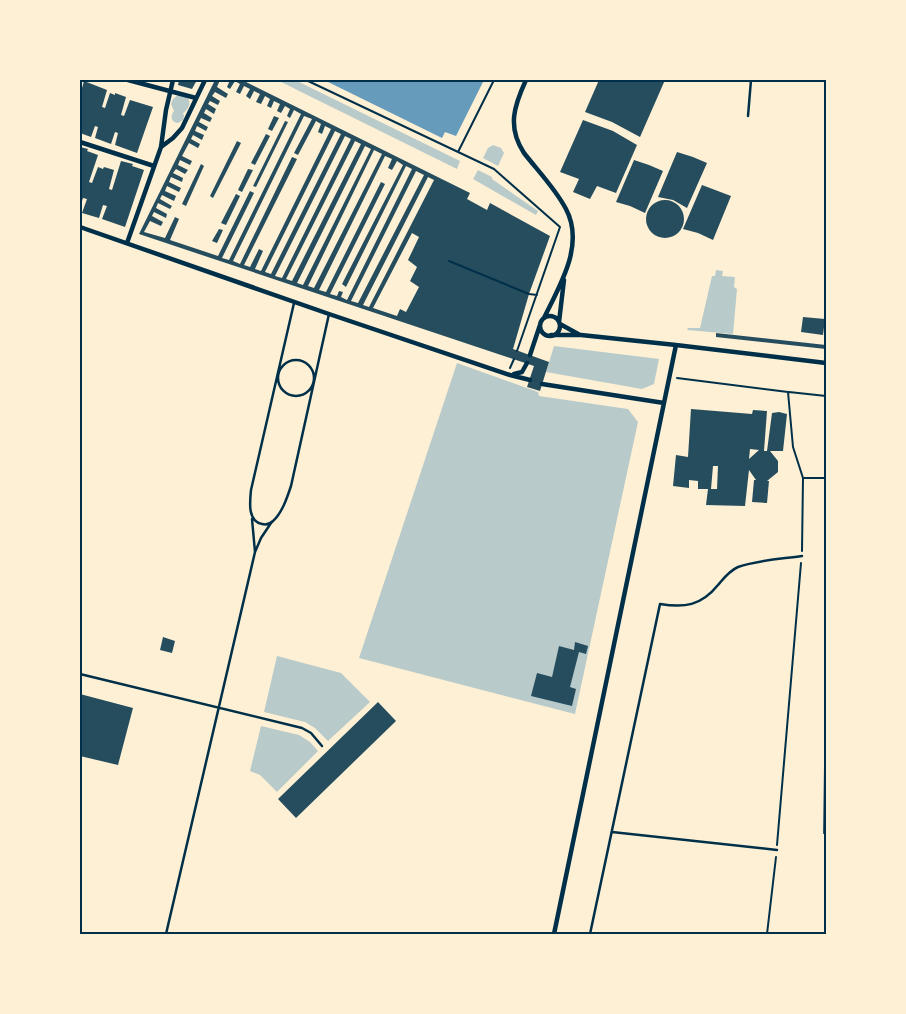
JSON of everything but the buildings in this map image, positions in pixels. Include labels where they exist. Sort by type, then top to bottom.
[{"type":"street","points":[[128,80],[196,98]]},
{"type":"street","points":[[127,243],[161,147],[169,91],[173,80]]},
{"type":"street","points":[[161,147],[182,128],[205,80]]},
{"type":"street","points":[[526,80],[514,115],[515,136],[524,153],[560,198],[573,230],[573,240],[564,276],[559,330],[551,335]]},
{"type":"street","points":[[80,142],[154,166]]},
{"type":"street","points":[[80,227],[329,314],[530,380]]},
{"type":"street","points":[[530,355],[541,323],[564,276]]},
{"type":"street","points":[[544,318],[552,316],[559,323],[581,335]]},
{"type":"street","points":[[541,323],[540,326],[543,332],[548,335],[581,335],[826,363]]},
{"type":"street","points":[[554,934],[676,345]]},
{"type":"street","points":[[510,375],[522,372],[527,363]]},
{"type":"street","points":[[542,384],[664,403]]},
{"type":"lane","points":[[748,116],[751,80]]},
{"type":"lane","points":[[255,552],[251,490],[294,301]]},
{"type":"lane","points":[[166,934],[255,552],[261,538],[282,506],[290,486],[329,314]]},
{"type":"lane","points":[[300,360],[305,362],[313,371],[314,383],[307,393],[295,397],[289,396],[279,387],[277,381],[278,374],[283,364],[288,361],[300,360]]},
{"type":"lane","points":[[251,512],[254,520],[258,523],[266,524],[274,520]]},
{"type":"lane","points":[[590,934],[660,604],[692,605],[706,597],[725,576],[736,568],[765,560],[802,556]]},
{"type":"lane","points":[[80,674],[302,728],[311,733],[322,746]]},
{"type":"lane","points":[[612,832],[777,850]]},
{"type":"path","points":[[306,80],[494,170],[560,227],[517,351]]},
{"type":"path","points":[[458,152],[494,80]]},
{"type":"path","points":[[449,261],[529,294],[537,295]]},
{"type":"path","points":[[670,377],[826,396]]},
{"type":"path","points":[[767,934],[777,850],[802,556],[803,478],[793,447],[788,392]]},
{"type":"path","points":[[803,478],[826,478]]},
{"type":"shaded area","points":[[277,80],[295,80],[460,161],[457,169]]},
{"type":"shaded area","points":[[178,95],[186,97],[189,103],[187,110],[183,113],[183,120],[178,123],[172,118],[174,111],[171,104]]},
{"type":"shaded area","points":[[493,145],[501,148],[504,153],[498,166],[483,158],[488,148]]},
{"type":"shaded area","points":[[478,170],[492,177],[492,179],[538,211],[536,215],[473,179]]},
{"type":"shaded area","points":[[716,270],[723,271],[722,276],[735,277],[734,287],[737,289],[733,334],[687,330],[688,328],[700,328],[712,276],[715,276]]},
{"type":"shaded area","points":[[554,346],[659,359],[654,384],[642,389],[546,372]]},
{"type":"shaded area","points":[[457,363],[538,392],[539,396],[628,409],[638,422],[575,714],[359,658]]},
{"type":"shaded area","points":[[277,656],[341,673],[370,702],[328,741],[315,728],[305,722],[264,712]]},
{"type":"shaded area","points":[[261,726],[299,735],[310,742],[318,751],[277,792],[260,775],[250,771]]},
{"type":"water","points":[[324,80],[484,80],[456,136],[445,132],[442,138]]}]
